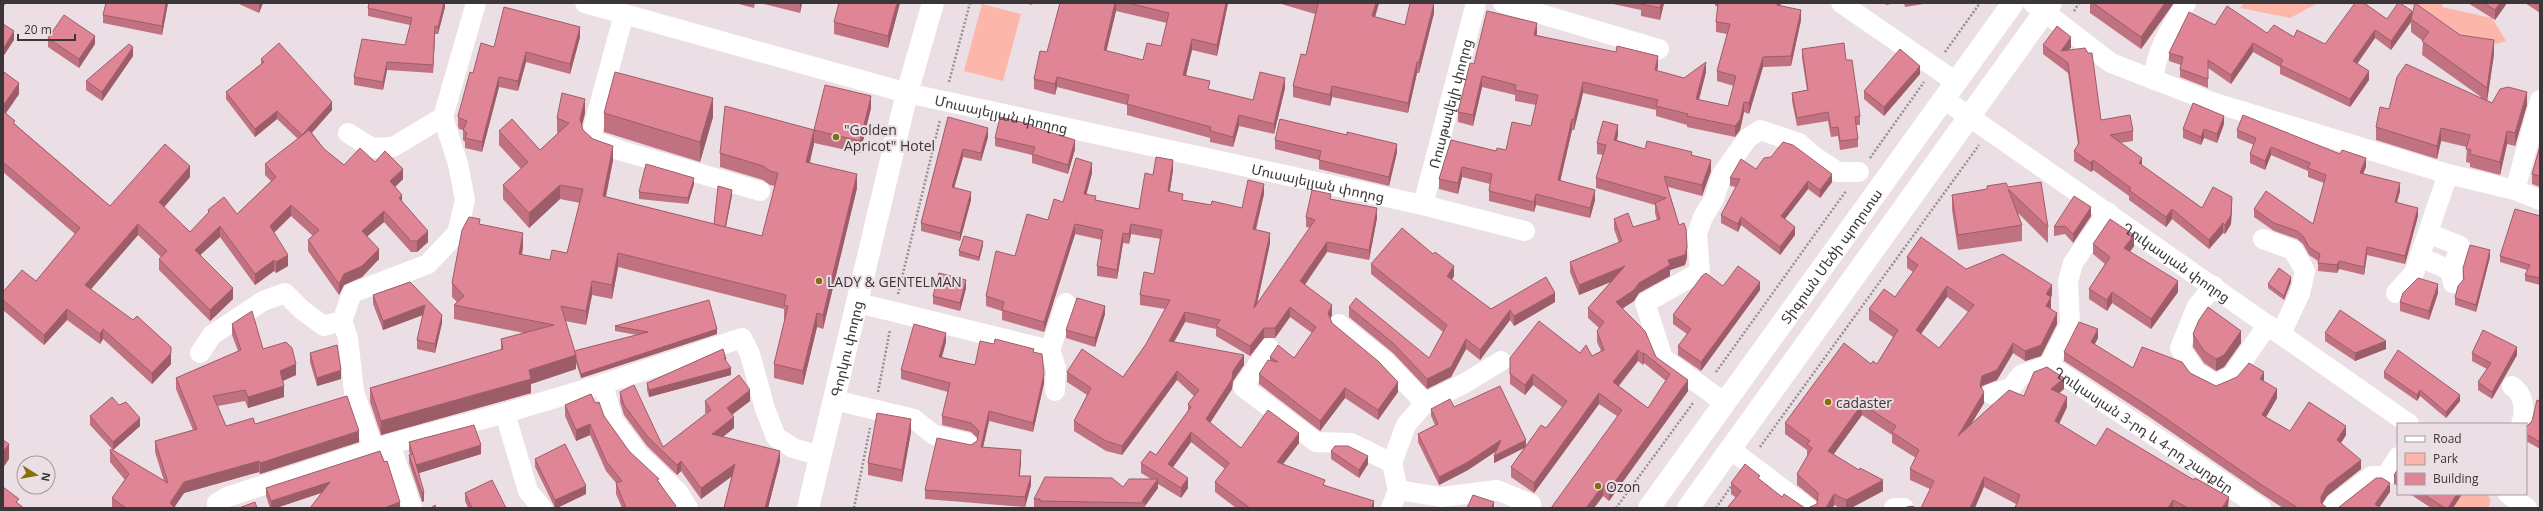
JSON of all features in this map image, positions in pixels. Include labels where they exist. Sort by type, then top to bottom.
[{"type":"main road","name":"Գորկու փողոց","points":[[808,508],[907,93],[933,3]]},
{"type":"main road","name":"Տիգրան Մեծի պողոտա","points":[[1650,508],[2013,3]]},
{"type":"main road","points":[[1688,508],[1970,116],[2043,6]]},
{"type":"street","points":[[412,508],[354,392],[348,338],[342,321],[352,293],[428,264],[457,233],[464,200],[458,164],[443,117],[476,3]]},
{"type":"street","name":"Մուսայելյան փողոց","points":[[585,3],[907,93],[1423,205],[1525,231]]},
{"type":"street","name":"Ռուսթավելի փողոց","points":[[1423,205],[1476,3]]},
{"type":"street","points":[[1504,3],[1659,49]]},
{"type":"street","name":"Ղուկասյան փողոց","points":[[1841,3],[1861,9],[1935,67],[1970,116],[2408,423]]},
{"type":"street","points":[[2154,80],[2154,67],[2170,28],[2186,3]]},
{"type":"street","points":[[2043,6],[2111,63],[2154,80],[2212,102],[2448,174],[2516,190],[2540,200]]},
{"type":"street","points":[[624,14],[591,136],[597,142],[622,151],[760,192]]},
{"type":"street","points":[[2516,190],[2540,100]]},
{"type":"street","points":[[348,133],[372,148],[393,147],[443,117]]},
{"type":"street","points":[[1725,403],[1663,358],[1645,303],[1700,272],[1697,234],[1703,217],[1714,199],[1722,174],[1748,138],[1760,130],[1787,137],[1799,143],[1815,157],[1838,172],[1859,172]]},
{"type":"street","points":[[2396,293],[2414,273],[2448,174]]},
{"type":"street","name":"Ղուկասյան 3-րդ և 4-րդ շարքեր","points":[[2108,212],[2073,263],[2068,282],[2070,324],[2049,365],[2261,508]]},
{"type":"street","points":[[2420,257],[2453,277],[2460,246],[2428,233]]},
{"type":"street","points":[[2214,286],[2197,306],[2180,348],[2196,372],[2216,384],[2232,376],[2262,333],[2276,330],[2300,293],[2305,271],[2293,250],[2263,239]]},
{"type":"street","points":[[200,353],[212,335],[263,301],[285,293],[302,310],[324,326],[342,321]]},
{"type":"street","points":[[858,303],[1050,350]]},
{"type":"street","points":[[1055,391],[1056,368],[1050,350],[1066,303]]},
{"type":"street","points":[[1339,324],[1386,362],[1425,403]]},
{"type":"street","points":[[217,508],[217,503],[227,497],[382,447],[602,384],[742,338],[750,354],[765,409],[776,436],[793,448],[821,456]]},
{"type":"street","points":[[1269,348],[1243,387],[1316,442],[1351,443],[1392,463]]},
{"type":"street","points":[[1500,361],[1465,383],[1425,403],[1406,425],[1392,463],[1395,499],[1441,497],[1497,490],[1531,504]]},
{"type":"street","points":[[1990,394],[2011,388],[2021,375],[2049,365]]},
{"type":"street","points":[[602,384],[613,420],[638,454],[678,492],[688,508]]},
{"type":"street","points":[[2512,386],[2518,390],[2524,402],[2521,423]]},
{"type":"street","points":[[834,400],[914,419],[934,435],[968,443]]},
{"type":"street","points":[[505,413],[528,491],[542,508]]},
{"type":"street","points":[[1730,449],[1808,508]]},
{"type":"street","points":[[2332,508],[2336,502],[2372,476],[2386,476],[2397,459]]},
{"type":"street","points":[[2509,495],[2527,508]]},
{"type":"street","points":[[1894,508],[1904,508]]},
{"type":"path","points":[[854,508],[894,311],[944,101],[970,3]]},
{"type":"path","points":[[1616,508],[1704,388],[1980,3]]},
{"type":"path","points":[[1716,508],[1977,149],[1987,128]]},
{"type":"green space","points":[[2244,3],[2318,3],[2290,18],[2240,8]]},
{"type":"green space","points":[[2398,3],[2443,3],[2442,7],[2492,18],[2506,41],[2479,49],[2414,6]]},
{"type":"green space","points":[[982,4],[1021,14],[1003,81],[964,71]]},
{"type":"green space","points":[[2458,495],[2488,495],[2491,501],[2488,508],[2451,508]]},
{"type":"building","points":[[106,3],[166,3],[162,26],[103,15]]},
{"type":"building","points":[[369,3],[444,3],[438,27],[435,26],[433,65],[387,62],[383,82],[354,77],[362,39],[405,45],[412,18],[368,8]]},
{"type":"building","points":[[839,3],[897,3],[888,36],[834,22]]},
{"type":"building","points":[[1060,3],[1115,3],[1104,50],[1143,60],[1147,43],[1161,46],[1169,13],[1128,3],[1226,3],[1217,45],[1192,39],[1183,75],[1210,81],[1208,89],[1253,100],[1260,72],[1285,78],[1274,124],[1239,115],[1233,137],[1210,131],[1211,127],[1127,104],[1129,95],[1057,77],[1055,84],[1034,79],[1040,51],[1047,52]]},
{"type":"building","points":[[1315,3],[1376,3],[1372,16],[1405,25],[1410,3],[1434,3],[1419,62],[1417,62],[1408,103],[1332,86],[1330,95],[1293,86],[1301,54],[1306,55],[1318,4]]},
{"type":"building","points":[[1661,3],[1660,8],[1641,4]]},
{"type":"building","points":[[1718,3],[1777,3],[1777,5],[1801,10],[1791,56],[1763,57],[1749,103],[1744,102],[1740,120],[1735,126],[1687,116],[1688,114],[1656,106],[1658,100],[1583,82],[1574,120],[1572,119],[1558,180],[1595,190],[1590,208],[1536,194],[1534,202],[1489,191],[1492,174],[1462,167],[1458,183],[1439,179],[1451,140],[1496,151],[1497,148],[1506,150],[1512,122],[1531,126],[1538,95],[1515,90],[1516,85],[1482,76],[1473,115],[1458,112],[1470,63],[1474,64],[1487,11],[1537,23],[1534,35],[1616,52],[1617,46],[1658,56],[1655,70],[1684,78],[1706,62],[1696,99],[1728,106],[1736,76],[1717,71],[1730,24],[1716,22]]},
{"type":"building","points":[[2093,3],[2165,3],[2141,37]]},
{"type":"building","points":[[2355,3],[2364,3],[2387,19],[2398,3],[2412,11],[2391,41],[2375,30],[2353,61],[2369,71],[2350,99],[2280,65],[2283,60],[2253,43],[2231,75],[2208,60],[2208,79],[2180,69],[2183,57],[2169,53],[2189,12],[2215,25],[2227,6],[2267,33],[2274,25],[2294,37],[2297,30],[2325,44]]},
{"type":"building","points":[[2415,3],[2460,35],[2494,40],[2487,88],[2422,41],[2429,32],[2411,19]]},
{"type":"building","points":[[2484,3],[2500,3],[2495,10]]},
{"type":"building","points":[[504,7],[580,27],[570,64],[526,52],[518,81],[499,77],[482,142],[465,138],[467,133],[463,130],[467,121],[459,118],[458,116],[470,72],[473,73],[481,43],[494,47]]},
{"type":"building","points":[[64,15],[95,36],[79,59],[48,38]]},
{"type":"building","points":[[3,24],[14,31],[3,49]]},
{"type":"building","points":[[2057,26],[2071,37],[2061,51],[2085,48],[2088,53],[2092,53],[2101,120],[2130,115],[2133,131],[2110,135],[2142,158],[2139,163],[2202,208],[2213,187],[2232,197],[2231,215],[2225,225],[2223,223],[2209,240],[2172,209],[2166,217],[2129,190],[2131,188],[2093,160],[2091,163],[2074,151],[2079,143],[2068,63],[2043,45]]},
{"type":"building","points":[[279,43],[332,102],[302,135],[277,111],[255,129],[226,92],[264,62],[261,59]]},
{"type":"building","points":[[1844,43],[1846,60],[1852,60],[1860,116],[1855,117],[1858,139],[1840,141],[1838,127],[1831,128],[1828,112],[1797,118],[1792,93],[1808,90],[1802,49]]},
{"type":"building","points":[[129,44],[133,47],[102,92],[86,81]]},
{"type":"building","points":[[1900,49],[1920,66],[1884,107],[1864,91]]},
{"type":"building","points":[[2406,64],[2492,103],[2500,89],[2508,87],[2527,92],[2515,133],[2507,131],[2500,162],[2470,154],[2471,150],[2466,149],[2470,135],[2441,128],[2437,146],[2376,127],[2380,107],[2389,109],[2397,77]]},
{"type":"building","points":[[4,72],[19,83],[3,106],[3,73]]},
{"type":"building","points":[[615,72],[713,98],[700,142],[604,113]]},
{"type":"building","points":[[825,85],[871,96],[860,141],[814,130]]},
{"type":"building","points":[[562,93],[585,99],[580,119],[583,130],[593,139],[613,146],[603,196],[762,236],[778,173],[770,171],[763,166],[720,153],[725,106],[814,130],[806,162],[857,174],[823,315],[817,313],[803,371],[774,364],[788,306],[784,305],[786,295],[618,253],[612,285],[592,281],[586,311],[561,306],[576,355],[529,370],[531,379],[381,421],[370,388],[503,349],[501,339],[554,325],[454,305],[464,296],[452,283],[462,230],[469,217],[480,219],[479,224],[523,233],[519,254],[550,260],[552,250],[567,253],[583,189],[560,185],[529,213],[503,185],[528,162],[499,131],[512,119],[540,150],[569,123],[557,118]]},
{"type":"building","points":[[2193,103],[2224,116],[2217,134],[2204,129],[2201,137],[2183,129]]},
{"type":"building","points":[[3,111],[15,121],[13,123],[110,206],[165,144],[190,166],[159,202],[190,232],[209,212],[208,210],[224,197],[237,214],[276,177],[265,164],[309,130],[324,149],[344,165],[360,148],[375,162],[385,151],[403,169],[390,181],[402,195],[399,198],[428,231],[417,241],[411,241],[384,211],[362,231],[379,249],[362,266],[344,274],[339,284],[308,240],[319,230],[291,205],[270,226],[288,255],[276,262],[274,260],[255,274],[220,226],[195,250],[233,288],[210,310],[159,259],[167,251],[138,224],[85,285],[133,320],[137,316],[171,347],[171,353],[152,373],[103,329],[100,334],[67,309],[44,335],[3,300],[3,292],[22,270],[36,281],[80,228],[3,162]]},
{"type":"building","points":[[2243,115],[2340,154],[2342,150],[2366,158],[2360,173],[2400,183],[2395,202],[2418,208],[2405,256],[2367,247],[2364,267],[2339,261],[2337,265],[2318,263],[2320,254],[2309,247],[2303,236],[2297,231],[2274,223],[2254,209],[2266,191],[2313,224],[2326,175],[2308,168],[2310,163],[2271,147],[2265,161],[2250,154],[2256,138],[2237,130]]},
{"type":"building","points":[[948,117],[988,128],[981,153],[963,149],[952,187],[971,192],[960,233],[921,223]]},
{"type":"building","points":[[1000,117],[1033,125],[1033,127],[1075,140],[1068,165],[1032,154],[1035,147],[995,138]]},
{"type":"building","points":[[1280,119],[1347,135],[1347,132],[1397,144],[1389,177],[1319,160],[1321,151],[1275,140]]},
{"type":"building","points":[[1603,121],[1618,125],[1614,140],[1645,149],[1647,141],[1692,152],[1691,155],[1711,160],[1702,185],[1664,176],[1679,225],[1684,223],[1686,229],[1687,247],[1685,255],[1668,260],[1670,265],[1639,283],[1634,290],[1616,302],[1645,331],[1656,357],[1688,380],[1609,490],[1603,485],[1586,508],[1551,508],[1622,410],[1599,393],[1534,483],[1511,467],[1541,425],[1546,428],[1567,401],[1533,374],[1525,385],[1510,374],[1510,358],[1539,321],[1580,353],[1586,345],[1592,356],[1604,350],[1597,331],[1604,322],[1588,308],[1625,266],[1579,285],[1570,262],[1622,241],[1614,219],[1628,213],[1633,227],[1660,219],[1655,203],[1666,198],[1596,178],[1606,145],[1597,143]],"holes":[[[1638,350],[1643,354],[1644,353],[1670,374],[1648,408],[1613,382]]]},
{"type":"building","points":[[1783,142],[1793,145],[1832,174],[1820,190],[1808,181],[1781,216],[1795,227],[1780,247],[1741,217],[1738,224],[1721,215],[1740,179],[1730,178],[1741,159],[1756,169],[1764,158],[1771,157]]},
{"type":"building","points":[[2540,146],[2540,176],[2532,174]]},
{"type":"building","points":[[1156,157],[1173,160],[1168,191],[1183,194],[1182,200],[1211,205],[1212,201],[1242,208],[1248,180],[1264,184],[1253,229],[1270,233],[1254,308],[1315,220],[1306,217],[1312,190],[1331,194],[1330,199],[1377,208],[1369,250],[1327,242],[1300,281],[1332,305],[1328,313],[1332,323],[1378,361],[1398,382],[1378,410],[1345,388],[1320,421],[1259,374],[1268,360],[1278,362],[1270,357],[1278,345],[1294,358],[1316,327],[1290,307],[1275,328],[1264,328],[1250,346],[1216,326],[1220,320],[1185,312],[1169,341],[1244,355],[1233,371],[1232,379],[1206,419],[1241,448],[1268,410],[1299,433],[1277,462],[1325,480],[1323,485],[1374,501],[1371,508],[1250,508],[1215,482],[1229,463],[1191,432],[1168,464],[1188,478],[1181,488],[1141,463],[1150,451],[1156,455],[1191,407],[1188,404],[1199,390],[1177,371],[1122,446],[1106,441],[1074,421],[1091,388],[1067,372],[1082,349],[1123,377],[1146,344],[1170,300],[1140,295],[1144,272],[1154,274],[1162,230],[1131,224],[1129,234],[1123,233],[1117,270],[1097,266],[1103,230],[1075,224],[1044,322],[1002,310],[1004,302],[986,296],[996,251],[1015,256],[1027,214],[1048,220],[1054,199],[1063,202],[1076,158],[1092,163],[1084,194],[1096,196],[1095,200],[1139,209],[1145,173],[1153,175]]},
{"type":"building","points":[[646,164],[694,178],[688,198],[639,192]]},
{"type":"building","points":[[2041,182],[2048,227],[2008,189],[2022,225],[1958,235],[1952,195],[1987,189],[1987,186],[2006,183],[2008,187]]},
{"type":"building","points":[[718,186],[732,190],[725,227],[714,224]]},
{"type":"building","points":[[2074,196],[2091,207],[2073,234],[2065,226],[2054,227]]},
{"type":"building","points":[[2515,209],[2540,216],[2540,278],[2525,275],[2530,265],[2500,256]]},
{"type":"building","points":[[2110,219],[2134,235],[2124,248],[2178,281],[2151,319],[2112,292],[2107,300],[2089,289],[2110,257],[2093,244]]},
{"type":"building","points":[[1402,228],[1433,254],[1435,252],[1454,266],[1447,276],[1491,309],[1546,277],[1555,293],[1514,316],[1510,310],[1480,350],[1466,339],[1451,367],[1427,379],[1393,343],[1349,307],[1356,298],[1429,358],[1447,325],[1371,264]]},
{"type":"building","points":[[964,236],[983,241],[979,257],[959,251]]},
{"type":"building","points":[[1921,237],[1966,269],[2003,254],[2052,285],[2046,294],[2051,297],[2046,306],[2057,313],[2041,345],[2025,351],[2013,343],[1997,370],[1982,376],[1980,386],[1984,392],[1958,436],[2009,390],[2024,396],[2034,372],[2047,367],[2064,378],[2051,389],[2067,397],[2055,421],[2096,446],[2107,428],[2194,480],[2195,478],[2229,497],[2222,508],[2188,508],[2173,500],[2168,508],[2015,508],[2020,495],[1984,477],[1970,508],[1921,508],[1934,481],[1910,469],[1919,450],[1892,432],[1896,426],[1862,404],[1828,451],[1859,470],[1860,468],[1883,480],[1846,500],[1834,494],[1826,508],[1808,508],[1817,504],[1818,493],[1797,474],[1812,448],[1807,444],[1810,441],[1785,423],[1844,343],[1871,364],[1873,361],[1877,364],[1898,330],[1869,309],[1884,289],[1895,297],[1918,265],[1907,257]],"holes":[[[1947,286],[1974,305],[1939,348],[1916,330]]]},
{"type":"building","points":[[2470,245],[2490,250],[2476,305],[2455,298],[2458,286],[2464,279],[2463,268]]},
{"type":"building","points":[[1738,266],[1760,282],[1701,362],[1678,346],[1691,329],[1673,315],[1702,276],[1706,273],[1723,286]]},
{"type":"building","points":[[2279,268],[2291,277],[2284,296],[2268,284]]},
{"type":"building","points":[[939,273],[966,280],[960,303],[933,296]]},
{"type":"building","points":[[2418,278],[2438,284],[2429,311],[2400,302],[2403,293]]},
{"type":"building","points":[[410,282],[442,315],[435,344],[417,340],[425,305],[383,321],[373,295]]},
{"type":"building","points":[[1077,298],[1105,306],[1095,338],[1066,330]]},
{"type":"building","points":[[709,300],[717,329],[581,374],[574,351],[648,332],[615,326]]},
{"type":"building","points":[[2208,307],[2241,331],[2224,355],[2216,359],[2204,351],[2193,334],[2199,320]]},
{"type":"building","points":[[2340,310],[2386,341],[2355,353],[2325,333]]},
{"type":"building","points":[[252,311],[263,349],[286,342],[292,348],[296,364],[280,371],[284,386],[248,397],[245,390],[213,396],[226,426],[253,418],[255,424],[347,396],[359,431],[260,463],[259,461],[184,482],[170,503],[175,508],[126,508],[112,498],[129,474],[110,451],[111,449],[168,483],[155,441],[197,429],[176,378],[241,350],[232,324]]},
{"type":"building","points":[[2079,322],[2098,329],[2091,342],[2133,368],[2142,347],[2182,362],[2190,373],[2216,386],[2237,377],[2249,363],[2264,372],[2260,379],[2277,389],[2262,415],[2290,431],[2309,402],[2346,426],[2337,440],[2361,460],[2327,486],[2321,497],[2321,503],[2327,508],[2298,508],[2260,484],[2148,406],[2064,352]]},
{"type":"building","points":[[914,324],[946,333],[939,357],[975,365],[980,341],[994,344],[995,339],[1034,349],[1033,352],[1042,354],[1044,374],[1033,423],[989,411],[981,447],[1021,450],[1019,476],[1031,476],[1025,497],[925,490],[937,438],[971,445],[977,441],[979,431],[971,423],[942,416],[950,383],[901,370]]},
{"type":"building","points":[[2483,330],[2517,347],[2492,392],[2478,382],[2491,363],[2472,353]]},
{"type":"building","points":[[337,345],[341,370],[317,378],[310,353]]},
{"type":"building","points":[[723,349],[726,359],[724,358],[731,368],[649,390],[647,383]]},
{"type":"building","points":[[2398,350],[2460,395],[2446,412],[2420,390],[2417,395],[2384,372]]},
{"type":"building","points":[[739,375],[750,390],[727,408],[734,417],[712,434],[780,451],[765,508],[724,508],[735,464],[701,488],[681,461],[677,465],[647,436],[624,405],[620,392],[634,385],[663,447],[711,410],[705,401]]},
{"type":"building","points":[[1500,386],[1526,440],[1494,456],[1501,440],[1468,462],[1439,477],[1418,434],[1438,424],[1431,409],[1450,399],[1454,407]]},
{"type":"building","points":[[591,394],[595,403],[599,402],[604,416],[629,451],[659,479],[657,480],[676,506],[674,508],[626,508],[616,483],[622,481],[606,461],[590,424],[576,430],[565,405]]},
{"type":"building","points":[[112,397],[119,405],[126,402],[140,418],[113,442],[90,416]]},
{"type":"building","points":[[2537,400],[2540,401],[2540,442],[2527,435],[2527,426],[2532,421]]},
{"type":"building","points":[[877,413],[911,419],[902,470],[868,463]]},
{"type":"building","points":[[474,425],[481,445],[416,465],[409,442]]},
{"type":"building","points":[[3,440],[9,444],[3,452]]},
{"type":"building","points":[[565,444],[586,486],[555,500],[535,459]]},
{"type":"building","points":[[1335,446],[1348,446],[1368,456],[1359,470],[1331,451]]},
{"type":"building","points":[[380,451],[384,462],[387,461],[400,502],[384,508],[310,508],[330,482],[271,501],[266,488]]},
{"type":"building","points":[[413,454],[424,492],[422,493],[409,455]]},
{"type":"building","points":[[1745,464],[1760,476],[1758,478],[1782,497],[1784,494],[1805,508],[1727,508],[1741,491],[1731,483]]},
{"type":"building","points":[[2397,470],[2397,477],[2394,475]]},
{"type":"building","points":[[1045,477],[1112,478],[1123,487],[1129,479],[1158,479],[1142,501],[1145,503],[1040,501],[1040,499],[1034,499]]},
{"type":"building","points":[[2376,478],[2382,478],[2390,483],[2375,504],[2380,508],[2338,508]]},
{"type":"building","points":[[492,480],[506,508],[472,508],[465,493]]},
{"type":"building","points":[[3,487],[19,499],[16,502],[24,508],[3,508]]},
{"type":"building","points":[[1473,495],[1494,502],[1491,508],[1467,508]]},
{"type":"building","points":[[2425,495],[2456,495],[2448,508],[2445,508]]},
{"type":"building","points":[[255,502],[257,508],[239,508]]},
{"type":"building","points":[[1912,506],[1916,508],[1903,508]]},
{"type":"place","name":"\"Golden Apricot\" Hotel","points":[[836,137]]},
{"type":"place","name":"LADY & GENTELMAN","points":[[819,281]]},
{"type":"place","name":"cadaster","points":[[1828,402]]},
{"type":"place","name":"Ozon","points":[[1598,486]]}]
